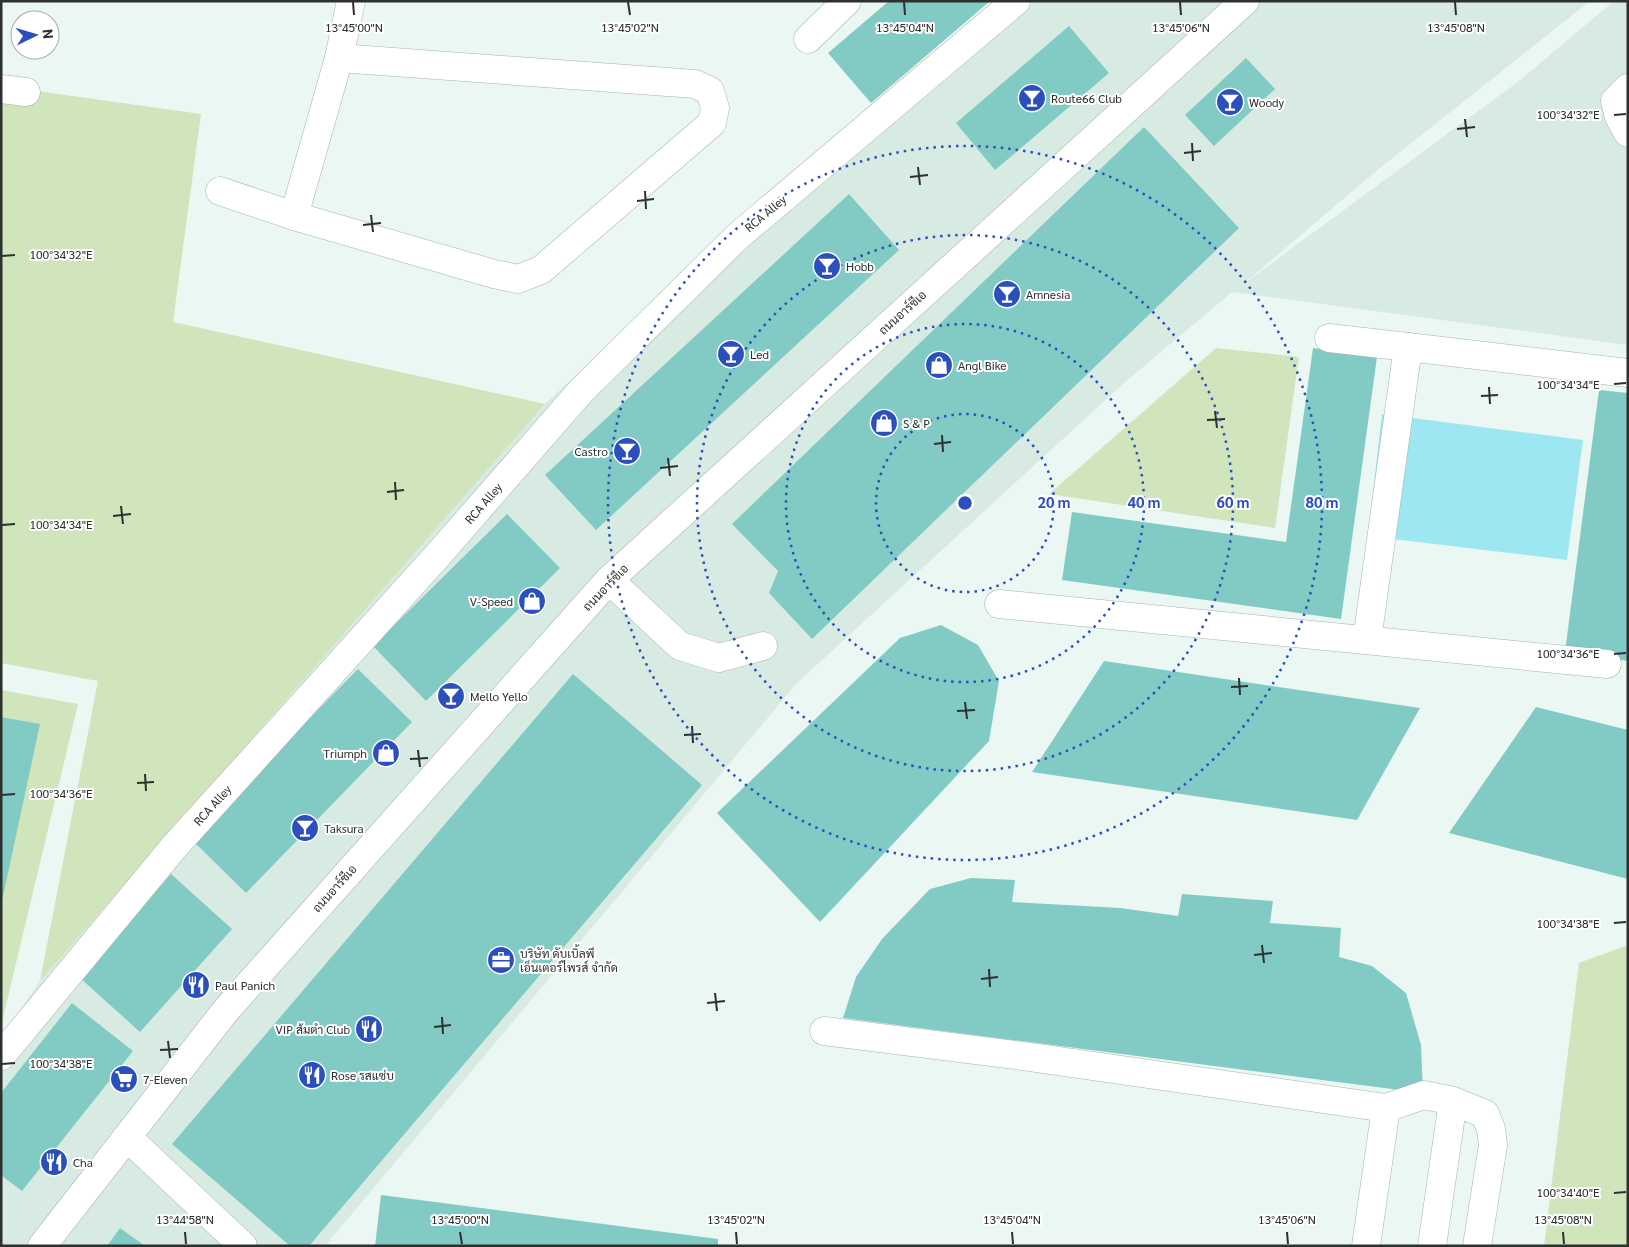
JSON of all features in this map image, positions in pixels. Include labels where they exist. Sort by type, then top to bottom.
[{"type":"street","points":[[294,216],[339,58],[351,1]]},
{"type":"street","points":[[808,39],[847,1]]},
{"type":"street","name":"RCA Alley","points":[[1,1056],[174,847],[438,555],[581,391],[737,237],[1016,1]]},
{"type":"street","name":"ถนนอาร์ซีเอ","points":[[42,1246],[227,1009],[609,580],[1245,1]]},
{"type":"street","points":[[220,191],[294,216],[494,274],[518,279],[541,270],[712,123],[715,108],[710,91],[695,84],[339,58]]},
{"type":"street","points":[[1628,88],[1616,101],[1619,117],[1628,132]]},
{"type":"street","points":[[1329,338],[1628,373]]},
{"type":"street","points":[[1368,640],[1408,347]]},
{"type":"street","points":[[609,580],[680,646],[719,658],[763,646]]},
{"type":"street","points":[[999,604],[1607,664]]},
{"type":"street","points":[[824,1031],[1030,1057],[1386,1108],[1424,1095],[1454,1101],[1485,1114],[1491,1129],[1493,1145],[1477,1246]]},
{"type":"street","points":[[1432,1246],[1454,1101]]},
{"type":"street","points":[[1366,1246],[1386,1108]]},
{"type":"street","points":[[127,1137],[243,1246]]},
{"type":"shaded area","points":[[997,1],[1590,1],[1380,168],[1242,285],[1519,81],[1614,1],[1628,1],[1628,345],[1232,292],[1124,383],[797,683],[325,1246],[1,1246],[1,1039],[40,981],[545,404],[742,220]]},
{"type":"green space","points":[[1,86],[201,114],[173,322],[545,404],[40,981],[98,681],[1,663]]},
{"type":"green space","points":[[1216,348],[1299,357],[1275,528],[1049,494]]},
{"type":"green space","points":[[1,690],[78,704],[1,1026]]},
{"type":"green space","points":[[1628,945],[1628,1246],[1544,1246],[1579,963]]},
{"type":"water","points":[[1382,414],[1583,440],[1567,560],[1368,536]]},
{"type":"building","points":[[889,1],[990,1],[871,103],[828,53]]},
{"type":"building","name":"Route66 Club","points":[[1069,26],[1109,73],[995,170],[956,123]]},
{"type":"building","name":"Woody","points":[[1246,58],[1275,89],[1214,146],[1185,115]]},
{"type":"building","points":[[1144,127],[1239,228],[812,639],[769,593],[778,571],[732,524]]},
{"type":"building","points":[[849,194],[899,250],[596,530],[545,475]]},
{"type":"building","points":[[1313,348],[1377,357],[1341,619],[1062,580],[1072,512],[1286,542]]},
{"type":"building","points":[[1599,390],[1628,393],[1628,661],[1565,652]]},
{"type":"building","points":[[507,514],[560,568],[426,701],[373,646]]},
{"type":"building","points":[[941,625],[978,645],[999,681],[989,741],[820,922],[717,813],[900,638]]},
{"type":"building","points":[[1104,661],[1420,708],[1357,820],[1032,772]]},
{"type":"building","points":[[358,669],[412,722],[246,893],[191,839]]},
{"type":"building","points":[[573,674],[702,785],[309,1246],[290,1246],[172,1144]]},
{"type":"building","points":[[1536,707],[1628,730],[1628,879],[1449,833]]},
{"type":"building","points":[[1,717],[40,724],[2,901],[1,901]]},
{"type":"building","points":[[171,874],[232,929],[140,1032],[79,977]]},
{"type":"building","points":[[971,878],[1015,880],[1012,902],[1120,908],[1178,916],[1182,894],[1273,901],[1270,923],[1341,928],[1339,957],[1372,966],[1406,993],[1421,1045],[1423,1093],[843,1018],[856,977],[882,939],[930,889]]},
{"type":"building","points":[[72,1003],[133,1051],[22,1191],[1,1175],[1,1093]]},
{"type":"building","points":[[381,1195],[718,1239],[718,1246],[375,1246]]},
{"type":"building","points":[[120,1228],[145,1246],[107,1246]]},
{"type":"place","name":"Route66 Club","points":[[1032,98]]},
{"type":"place","name":"Woody","points":[[1230,102]]},
{"type":"place","name":"Hobb","points":[[827,266]]},
{"type":"place","name":"Amnesia","points":[[1007,294]]},
{"type":"place","name":"Led","points":[[731,354]]},
{"type":"place","name":"Angl Bike","points":[[939,365]]},
{"type":"place","name":"S & P","points":[[884,423]]},
{"type":"place","name":"Castro","points":[[627,451]]},
{"type":"place","name":"V-Speed","points":[[532,601]]},
{"type":"place","name":"Mello Yello","points":[[451,696]]},
{"type":"place","name":"Triumph","points":[[386,753]]},
{"type":"place","name":"Taksura","points":[[305,828]]},
{"type":"place","name":"บริษัท ดับเบิ้ลพี เอ็นเตอร์ไพรส์ จำกัด","points":[[501,960]]},
{"type":"place","name":"Paul Panich","points":[[196,985]]},
{"type":"place","name":"VIP ส้มตำ Club","points":[[369,1029]]},
{"type":"place","name":"Rose รสแซ่บ","points":[[312,1075]]},
{"type":"place","name":"7-Eleven","points":[[124,1079]]},
{"type":"place","name":"Cha","points":[[54,1162]]}]
